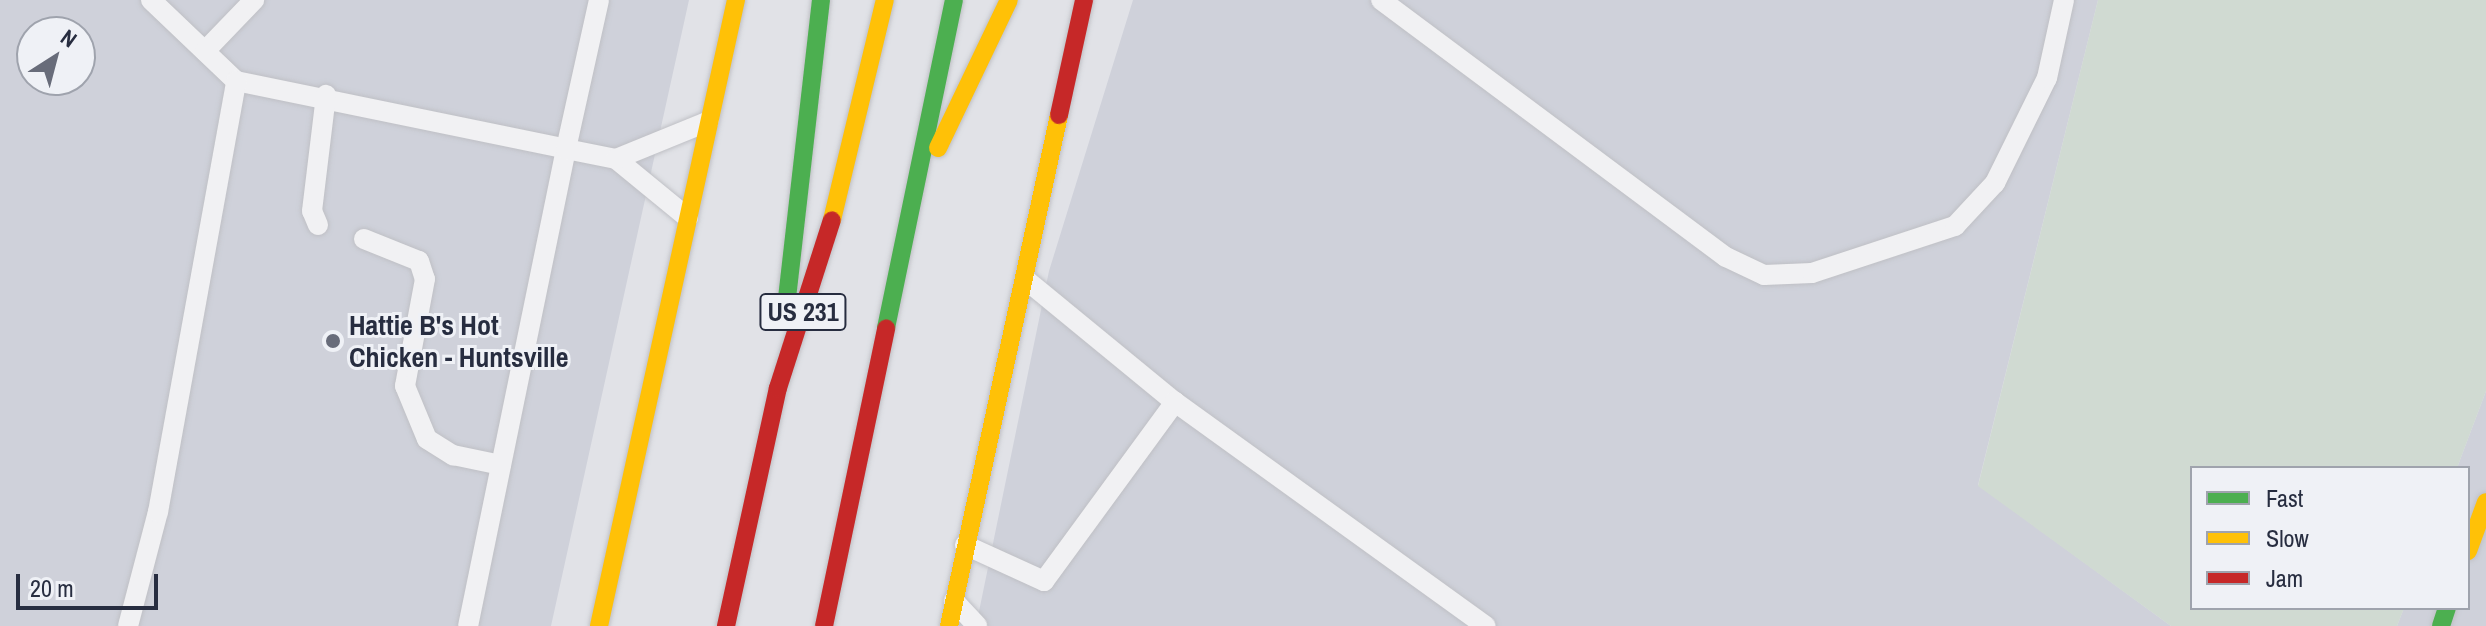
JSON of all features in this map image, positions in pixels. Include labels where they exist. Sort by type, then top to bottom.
[{"type":"main road","points":[[599,626],[736,0]]},
{"type":"main road","points":[[778,388],[802,123],[821,0]]},
{"type":"main road","name":"US 231","points":[[726,626],[778,388],[841,193],[885,0]]},
{"type":"main road","name":"US 231","points":[[824,626],[954,0]]},
{"type":"main road","points":[[913,196],[1009,0]]},
{"type":"main road","points":[[949,626],[1084,0]]},
{"type":"main road","points":[[2470,546],[2486,502]]},
{"type":"lane","points":[[151,0],[236,81],[326,95],[616,159],[688,218]]},
{"type":"lane","points":[[205,51],[254,0]]},
{"type":"lane","points":[[468,626],[599,0]]},
{"type":"lane","points":[[1381,0],[1726,257],[1764,275],[1812,273],[1955,226],[1995,183],[2047,78],[2064,0]]},
{"type":"lane","points":[[128,626],[158,512],[236,81]]},
{"type":"lane","points":[[318,225],[312,211],[326,95]]},
{"type":"lane","points":[[616,159],[710,121]]},
{"type":"lane","points":[[364,239],[419,261],[425,279],[405,386],[427,439],[453,455],[501,465]]},
{"type":"lane","points":[[1025,279],[1175,402],[1486,626]]},
{"type":"lane","points":[[965,545],[1044,581],[1175,402]]},
{"type":"lane","points":[[954,601],[977,626]]},
{"type":"shaded area","points":[[0,0],[689,0],[551,626],[0,626]]},
{"type":"shaded area","points":[[1133,0],[2098,0],[1978,485],[2171,626],[976,626],[1049,271]]},
{"type":"shaded area","points":[[2098,0],[2486,0],[2486,391],[2458,466],[2190,466],[2190,610],[2403,610],[2397,626],[2171,626],[1978,486]]},
{"type":"shaded area","points":[[2486,391],[2486,626],[2397,626],[2403,610],[2470,610],[2470,466],[2458,466]]},
{"type":"traffic: fast","points":[[786,307],[821,0]]},
{"type":"traffic: fast","points":[[886,328],[954,0]]},
{"type":"traffic: fast","points":[[2441,626],[2446,610]]},
{"type":"traffic: slow","points":[[599,626],[736,0]]},
{"type":"traffic: slow","points":[[832,220],[885,0]]},
{"type":"traffic: slow","points":[[938,148],[1009,0]]},
{"type":"traffic: slow","points":[[949,626],[1059,115]]},
{"type":"traffic: slow","points":[[2470,546],[2486,502]]},
{"type":"traffic: jam","points":[[1059,115],[1084,0]]},
{"type":"traffic: jam","points":[[726,626],[778,388],[832,220]]},
{"type":"traffic: jam","points":[[824,626],[886,328]]},
{"type":"place","name":"Hattie B's Hot Chicken - Huntsville","points":[[333,341]]}]
